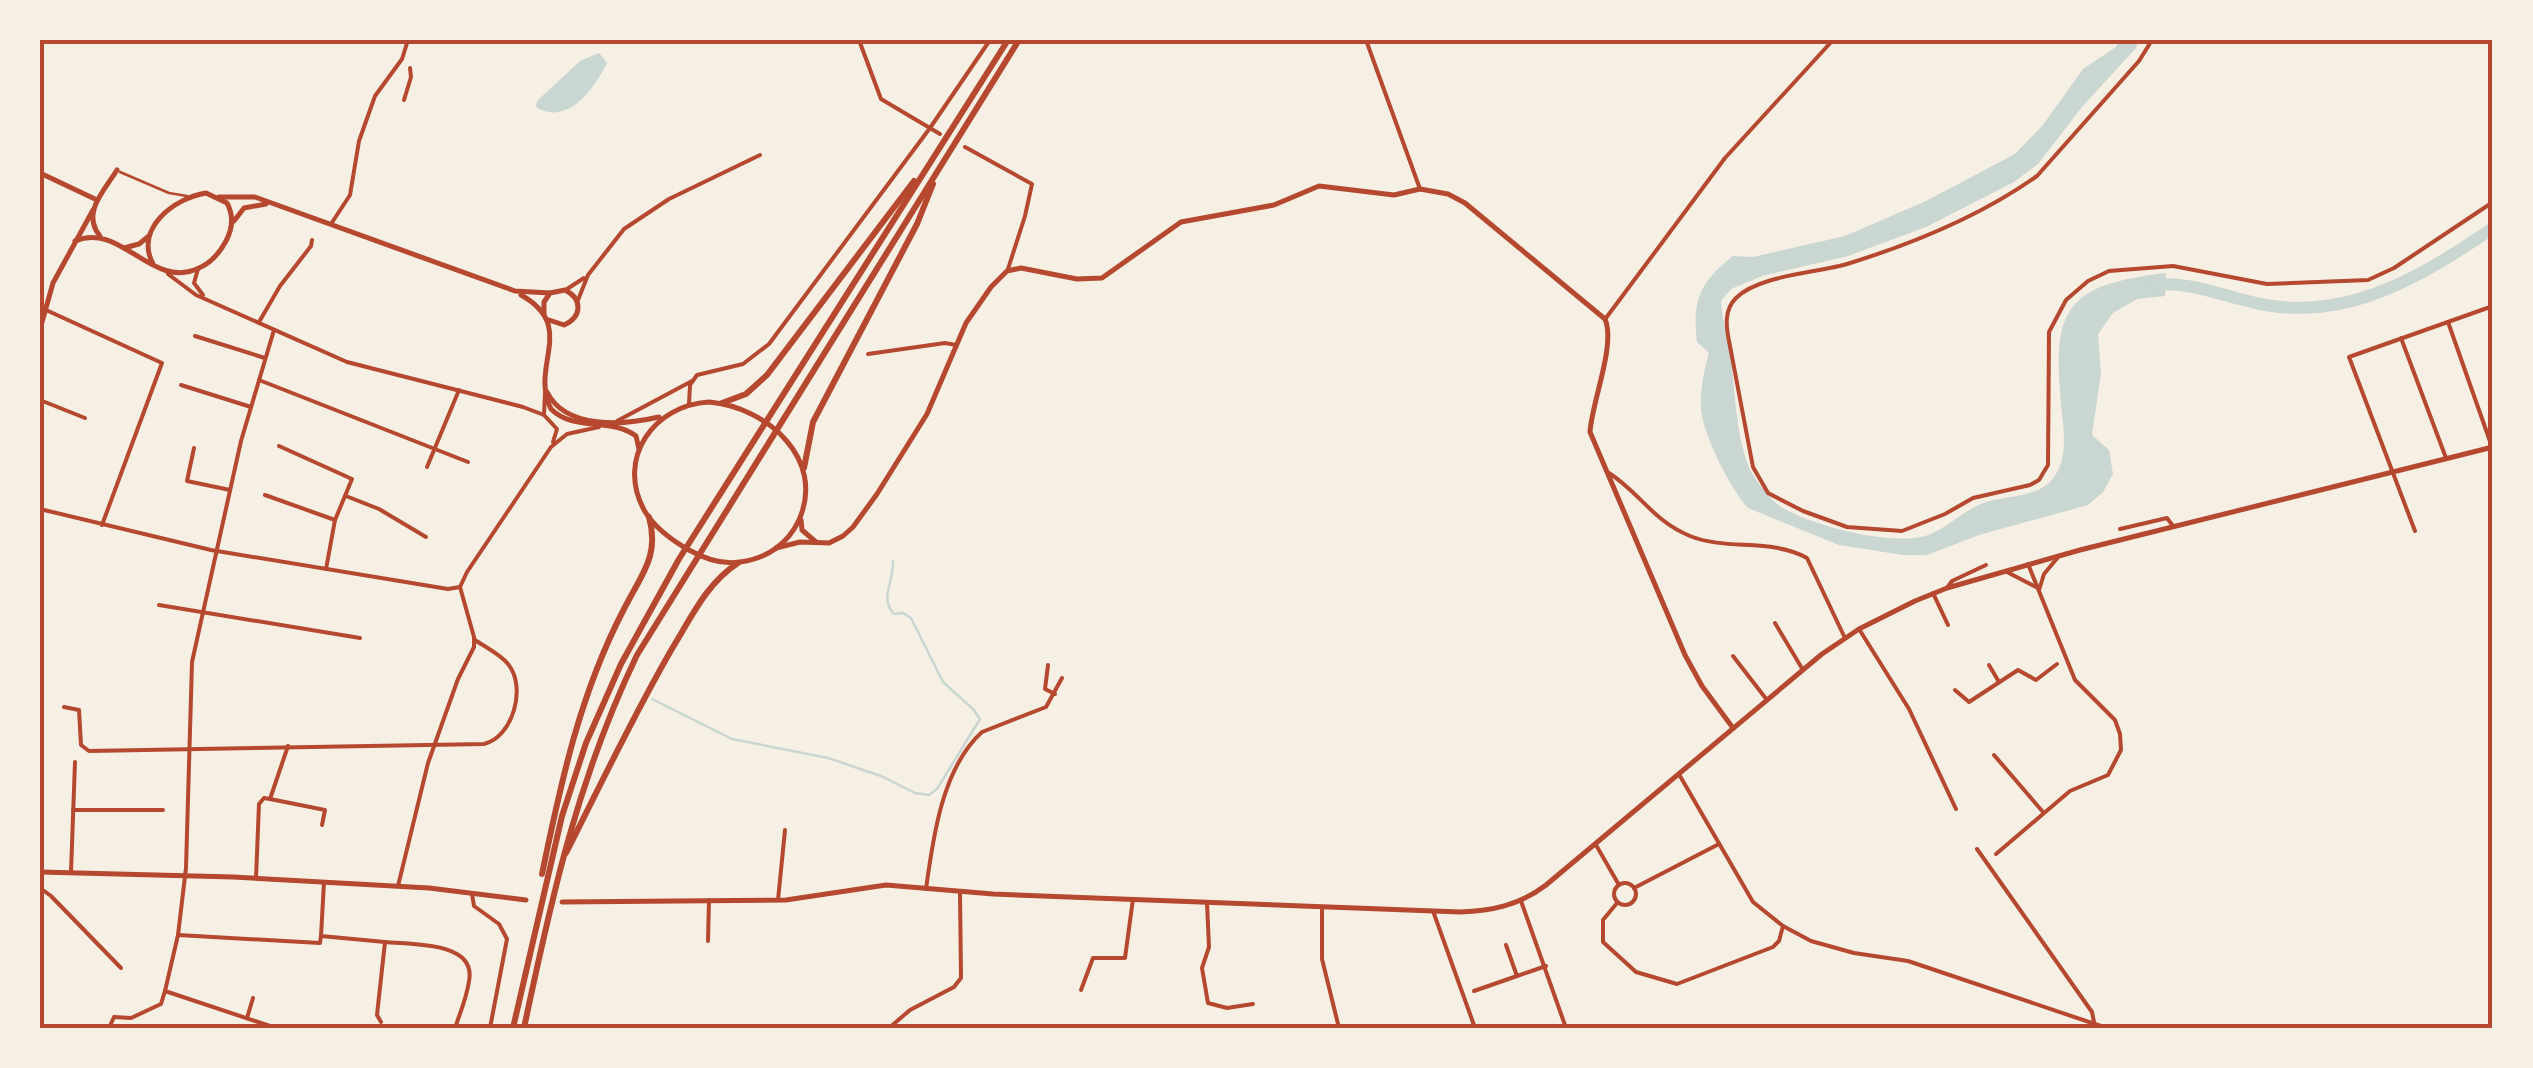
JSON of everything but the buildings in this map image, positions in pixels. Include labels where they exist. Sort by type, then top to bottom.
[{"type":"highway","points":[[513,1028],[562,816],[586,743],[621,664],[679,559],[1008,40]]},
{"type":"highway","points":[[524,1028],[558,867],[578,801],[612,708],[643,642],[1019,40]]},
{"type":"highway","points":[[722,403],[746,394],[767,375],[931,161]]},
{"type":"highway","points":[[804,468],[813,422],[916,224],[939,168]]},
{"type":"highway","points":[[532,938],[574,731],[603,650],[652,557],[654,534],[649,516]]},
{"type":"highway","points":[[558,867],[639,707],[695,610],[713,582],[738,563]]},
{"type":"street","points":[[331,224],[350,196],[359,141],[375,96],[402,59],[408,40]]},
{"type":"street","points":[[859,40],[881,99],[940,134]]},
{"type":"street","points":[[615,422],[700,374],[738,367],[761,352],[930,128],[990,40]]},
{"type":"street","points":[[1366,40],[1420,189]]},
{"type":"street","points":[[1605,319],[1725,158],[1780,94],[1834,40]]},
{"type":"street","points":[[2152,40],[2117,87],[2024,186],[1906,242],[1849,263],[1774,280],[1733,300],[1726,324],[1728,341],[1754,467],[1768,492],[1834,524],[1886,533],[1918,527],[1974,498],[2030,485],[2048,465],[2049,332],[2066,300],[2088,281],[2109,271],[2173,266],[2267,284],[2368,280],[2394,268],[2493,202]]},
{"type":"street","points":[[404,100],[410,68]]},
{"type":"street","points":[[545,387],[549,406],[558,416],[631,432],[638,441],[636,482],[649,516],[693,552],[716,562],[738,563],[776,548],[800,542],[829,543],[843,536],[877,494],[932,404],[956,344],[991,288],[1007,271],[1025,216],[1032,184],[965,147]]},
{"type":"street","points":[[124,248],[139,244],[170,207],[194,196],[206,193],[255,197],[515,291],[550,293],[566,290],[588,275],[624,229],[636,220],[669,199],[760,155]]},
{"type":"street","points":[[40,329],[67,252],[117,170]]},
{"type":"street","points":[[40,173],[96,199]]},
{"type":"street","points":[[1007,271],[1021,268],[1094,280],[1114,272],[1164,231],[1190,219],[1274,205],[1318,186],[1394,195],[1420,189],[1448,194],[1465,203],[1605,319],[1609,338],[1590,432],[1684,655],[1733,728]]},
{"type":"street","points":[[219,197],[230,208],[232,223]]},
{"type":"street","points":[[168,274],[198,269],[218,253],[244,208],[269,203]]},
{"type":"street","points":[[92,210],[92,226],[104,240]]},
{"type":"street","points":[[80,230],[84,237]]},
{"type":"street","points":[[150,234],[148,248],[153,264]]},
{"type":"street","points":[[76,241],[84,237],[124,248],[196,295],[347,362],[544,415],[557,429],[551,447],[477,554],[460,587],[475,640],[428,763],[398,886]]},
{"type":"street","points":[[259,322],[312,240]]},
{"type":"street","points":[[198,269],[195,286],[211,301]]},
{"type":"street","points":[[551,346],[564,325],[574,319],[588,275]]},
{"type":"street","points":[[566,290],[578,302]]},
{"type":"street","points":[[515,291],[554,324],[564,325]]},
{"type":"street","points":[[544,415],[551,346],[544,302],[550,293]]},
{"type":"street","points":[[2416,531],[2349,356],[2493,306]]},
{"type":"street","points":[[44,309],[162,363],[102,525]]},
{"type":"street","points":[[562,902],[778,900],[869,886],[1433,912],[1482,911],[1521,900],[1546,886],[1845,638],[1933,594],[2028,564],[2493,447],[2448,322]]},
{"type":"street","points":[[109,1028],[114,1017],[132,1018],[161,1004],[178,935],[185,875],[192,668],[230,490],[274,330]]},
{"type":"street","points":[[195,336],[266,358]]},
{"type":"street","points":[[2401,338],[2446,458]]},
{"type":"street","points":[[868,354],[945,342],[956,344]]},
{"type":"street","points":[[259,380],[468,462]]},
{"type":"street","points":[[689,404],[692,380]]},
{"type":"street","points":[[180,385],[251,407]]},
{"type":"street","points":[[545,387],[554,404],[567,414],[638,422],[689,404],[722,403],[755,417],[784,437],[804,468],[808,485],[792,533],[776,548]]},
{"type":"street","points":[[427,467],[459,390]]},
{"type":"street","points":[[40,400],[85,418]]},
{"type":"street","points":[[639,452],[662,416]]},
{"type":"street","points":[[2482,420],[2493,416]]},
{"type":"street","points":[[551,447],[567,434],[604,426]]},
{"type":"street","points":[[279,446],[352,479],[336,520],[326,570]]},
{"type":"street","points":[[194,448],[187,482],[230,490]]},
{"type":"street","points":[[1604,472],[1620,480],[1653,514],[1688,535],[1780,548],[1807,558],[1845,638]]},
{"type":"street","points":[[265,495],[336,520]]},
{"type":"street","points":[[344,496],[379,509],[426,537]]},
{"type":"street","points":[[40,509],[217,550],[448,590],[460,587]]},
{"type":"street","points":[[801,515],[802,530],[819,542]]},
{"type":"street","points":[[2120,529],[2167,518],[2173,526]]},
{"type":"street","points":[[2039,589],[2044,574],[2060,556]]},
{"type":"street","points":[[1996,854],[2073,789],[2108,775],[2118,762],[2122,744],[2115,720],[2074,680],[2028,564]]},
{"type":"street","points":[[1947,588],[1952,581],[1986,565]]},
{"type":"street","points":[[2004,572],[2039,589]]},
{"type":"street","points":[[1933,594],[1948,625]]},
{"type":"street","points":[[159,605],[360,638]]},
{"type":"street","points":[[1775,622],[1803,670]]},
{"type":"street","points":[[1859,629],[1909,709],[1956,809]]},
{"type":"street","points":[[64,707],[79,710],[80,742],[85,750],[488,743],[500,738],[508,726],[514,698],[513,672],[503,659],[475,640]]},
{"type":"street","points":[[1733,656],[1767,700]]},
{"type":"street","points":[[1048,664],[1045,689],[1055,694]]},
{"type":"street","points":[[1955,690],[1969,702],[2018,670],[2036,680],[2056,664]]},
{"type":"street","points":[[1988,665],[1999,682]]},
{"type":"street","points":[[926,889],[948,787],[974,740],[982,732],[1046,706],[1062,678]]},
{"type":"street","points":[[270,799],[288,746]]},
{"type":"street","points":[[1994,756],[2043,812]]},
{"type":"street","points":[[71,872],[75,762]]},
{"type":"street","points":[[1679,774],[1754,902],[1782,926],[1811,941],[1854,953],[1908,961],[2107,1028]]},
{"type":"street","points":[[256,878],[259,804],[264,798],[325,810],[322,826]]},
{"type":"street","points":[[72,810],[163,810]]},
{"type":"street","points":[[778,900],[785,830]]},
{"type":"street","points":[[1595,844],[1619,884]]},
{"type":"street","points":[[1634,888],[1720,844]]},
{"type":"street","points":[[1977,848],[2092,1012],[2095,1024]]},
{"type":"street","points":[[40,872],[398,886],[526,900]]},
{"type":"street","points":[[178,935],[320,944],[324,882]]},
{"type":"street","points":[[1619,884],[1634,888]]},
{"type":"street","points":[[1617,903],[1614,893],[1619,884]]},
{"type":"street","points":[[40,888],[121,968]]},
{"type":"street","points":[[1617,903],[1624,906],[1634,902],[1634,888]]},
{"type":"street","points":[[889,1028],[961,978],[960,892]]},
{"type":"street","points":[[472,894],[474,906],[502,927],[506,939],[490,1028]]},
{"type":"street","points":[[1082,990],[1093,958],[1125,958],[1132,899]]},
{"type":"street","points":[[708,941],[709,900]]},
{"type":"street","points":[[1521,900],[1566,1028]]},
{"type":"street","points":[[1208,903],[1210,947],[1202,968],[1208,1003],[1227,1008],[1252,1004]]},
{"type":"street","points":[[1617,903],[1602,920],[1604,942],[1636,972],[1677,984],[1773,947],[1779,941],[1782,926]]},
{"type":"street","points":[[1322,907],[1322,958],[1339,1028]]},
{"type":"street","points":[[1433,912],[1475,1028]]},
{"type":"street","points":[[321,936],[446,950],[465,959],[469,981],[455,1028]]},
{"type":"street","points":[[381,1022],[377,1015],[385,942]]},
{"type":"street","points":[[1506,945],[1517,976]]},
{"type":"street","points":[[1474,991],[1546,966]]},
{"type":"street","points":[[164,991],[276,1028]]},
{"type":"street","points":[[247,1018],[254,998]]},
{"type":"lane","points":[[117,170],[169,193],[194,196]]},
{"type":"shaded area","points":[[2119,40],[2139,40],[2038,164],[2014,182],[1926,227],[1848,256],[1762,276],[1731,289],[1721,301],[1741,441],[1760,485],[1781,507],[1811,521],[1869,536],[1905,539],[1929,535],[1981,504],[2032,492],[2049,482],[2063,452],[2059,351],[2070,310],[2084,296],[2104,286],[2166,273],[2165,296],[2137,299],[2113,313],[2098,334],[2101,373],[2092,435],[2109,450],[2113,474],[2103,492],[2088,505],[1979,535],[1927,555],[1839,545],[1748,508],[1718,461],[1701,408],[1709,353],[1697,342],[1696,314],[1701,293],[1713,274],[1733,256],[1753,257],[1845,236],[1926,201],[2015,154],[2043,125],[2083,69],[2116,47]]},
{"type":"shaded area","points":[[599,53],[607,63],[579,102],[559,112],[536,107],[537,101],[580,61]]},
{"type":"waterway","points":[[2153,285],[2196,288],[2266,305],[2328,306],[2414,277],[2493,228]]},
{"type":"waterway","points":[[652,699],[732,739],[828,758],[929,795],[937,789],[980,719],[943,682],[911,618],[903,613],[894,614],[890,608],[887,596],[893,561]]}]
